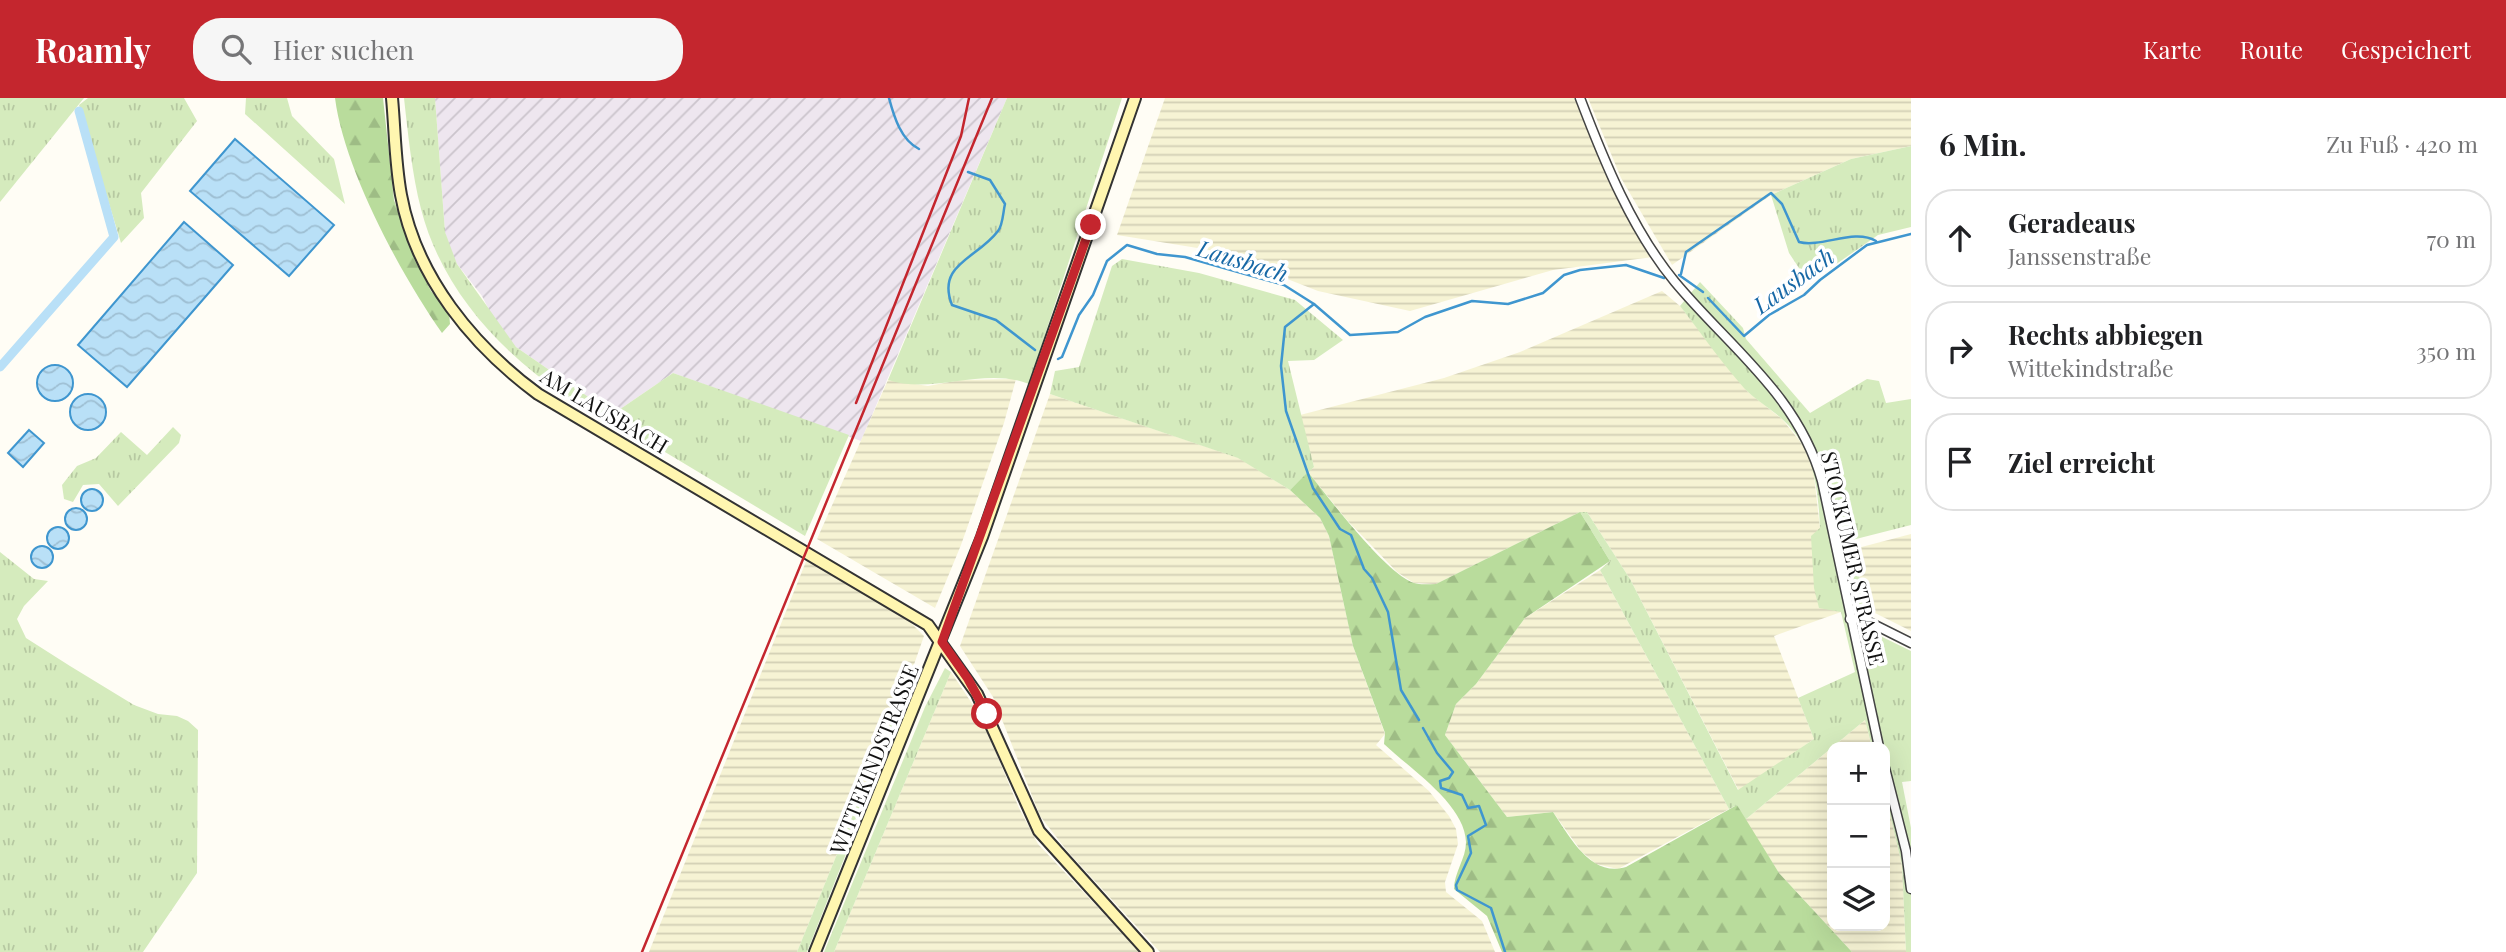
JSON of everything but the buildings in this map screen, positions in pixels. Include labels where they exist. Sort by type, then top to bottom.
[{"type":"main road","name":"AM LAUSBACH","points":[[392,98],[401,196],[416,244],[452,308],[486,352],[538,394],[928,625],[977,694],[1039,831],[1148,952]]},
{"type":"main road","name":"WITTEKINDSTRASSE","points":[[815,952],[942,642],[1135,98]]},
{"type":"street","name":"STOCKUMER STRASSE","points":[[1580,98],[1628,205],[1661,262],[1676,282],[1765,376],[1802,428],[1822,481],[1878,742]]},
{"type":"street","points":[[1850,619],[1861,618],[1911,643]]},
{"type":"street","points":[[1890,788],[1906,851],[1911,889]]},
{"type":"shaded area","points":[[435,98],[1007,98],[861,441],[673,373],[613,414],[516,347],[496,324],[482,296],[457,264],[449,248],[445,232]]},
{"type":"shaded area","points":[[1165,98],[1577,98],[1653,257],[1553,270],[1410,311],[1318,291],[1216,251],[1117,235]]},
{"type":"shaded area","points":[[1588,98],[1911,98],[1911,146],[1851,159],[1771,195],[1672,265],[1621,178]]},
{"type":"shaded area","points":[[1662,291],[1680,306],[1748,392],[1782,419],[1803,445],[1813,467],[1820,528],[1841,612],[1774,636],[1814,739],[1739,791],[1630,579],[1587,512],[1580,512],[1436,584],[1414,583],[1397,572],[1346,519],[1308,472],[1314,467],[1300,415],[1444,378],[1520,352]]},
{"type":"shaded area","points":[[1016,379],[1004,423],[961,545],[935,608],[817,539],[888,380],[928,386],[960,380]]},
{"type":"shaded area","points":[[1050,394],[1239,458],[1290,490],[1320,518],[1329,536],[1353,646],[1385,734],[1376,745],[1429,791],[1449,816],[1456,829],[1458,844],[1445,882],[1446,892],[1482,921],[1495,952],[1160,952],[1068,852],[1040,816],[993,697],[960,646]]},
{"type":"shaded area","points":[[1911,534],[1911,631],[1865,608],[1854,549]]},
{"type":"shaded area","points":[[809,554],[905,617],[924,636],[911,673],[797,952],[649,952]]},
{"type":"shaded area","points":[[1600,570],[1729,809],[1618,869],[1596,864],[1581,851],[1553,812],[1507,817],[1445,735],[1456,704],[1476,684],[1525,618]]},
{"type":"shaded area","points":[[951,672],[981,717],[1019,808],[1038,844],[1140,952],[834,952]]},
{"type":"shaded area","points":[[1865,720],[1871,742],[1839,742]]},
{"type":"shaded area","points":[[1827,752],[1827,925],[1779,873],[1745,820]]},
{"type":"shaded area","points":[[1890,814],[1902,865],[1906,952],[1852,952],[1833,931],[1890,931]]},
{"type":"green space","points":[[0,98],[84,98],[0,202]]},
{"type":"green space","points":[[88,98],[184,98],[197,121],[141,193],[144,218],[121,243],[79,105]]},
{"type":"green space","points":[[246,98],[287,98],[292,116],[334,159],[345,204],[245,114]]},
{"type":"green space","points":[[335,98],[383,98],[394,200],[414,258],[431,291],[449,312],[450,324],[442,333],[409,282],[376,220],[350,157]]},
{"type":"green space","points":[[404,98],[435,98],[445,232],[457,264],[516,347],[613,414],[673,373],[849,435],[805,536],[562,393],[530,370],[501,343],[474,313],[452,281],[434,246],[418,196]]},
{"type":"green space","points":[[1007,98],[1122,98],[1029,384],[994,378],[923,384],[888,380]]},
{"type":"green space","points":[[1911,146],[1911,227],[1878,235],[1809,283],[1789,253],[1771,195],[1851,159]]},
{"type":"green space","points":[[1122,259],[1199,273],[1295,300],[1343,340],[1314,360],[1288,361],[1314,467],[1290,490],[1238,458],[1050,394],[1055,371],[1079,367],[1112,266]]},
{"type":"green space","points":[[1700,282],[1743,328],[1746,339],[1810,413],[1867,379],[1879,381],[1886,403],[1911,399],[1911,525],[1852,540],[1870,631],[1911,651],[1911,781],[1902,782],[1911,828],[1911,952],[1906,952],[1902,865],[1890,814],[1890,742],[1871,742],[1865,720],[1839,742],[1827,742],[1827,752],[1745,820],[1737,805],[1729,809],[1600,570],[1610,561],[1580,512],[1587,512],[1630,579],[1738,790],[1814,739],[1798,698],[1855,672],[1841,612],[1819,608],[1814,588],[1811,536],[1820,528],[1816,483],[1808,455],[1793,430],[1744,388],[1680,306]]},
{"type":"green space","points":[[173,427],[181,435],[179,443],[118,506],[99,484],[83,485],[73,502],[64,499],[62,485],[77,466],[96,458],[121,432],[147,455]]},
{"type":"green space","points":[[1308,472],[1373,551],[1402,577],[1416,584],[1436,584],[1580,512],[1610,561],[1525,618],[1476,684],[1456,704],[1445,735],[1507,817],[1553,812],[1582,853],[1592,861],[1613,869],[1626,867],[1737,805],[1779,873],[1827,925],[1827,931],[1833,931],[1852,952],[1502,952],[1487,916],[1454,889],[1466,842],[1456,814],[1434,788],[1384,744],[1385,733],[1353,646],[1329,536],[1320,518],[1290,490]]},
{"type":"green space","points":[[0,552],[34,579],[48,581],[24,606],[17,619],[26,638],[134,705],[158,714],[177,716],[198,730],[197,873],[143,952],[0,952]]},
{"type":"green space","points":[[945,668],[951,672],[834,952],[824,952],[925,707]]},
{"type":"green space","points":[[911,673],[917,675],[807,952],[797,952]]},
{"type":"water","points":[[235,139],[334,225],[289,276],[190,191]]},
{"type":"water","points":[[184,222],[233,265],[127,387],[78,345]]},
{"type":"water","points":[[55,365],[68,370],[73,383],[68,396],[55,401],[42,396],[37,383],[42,370]]},
{"type":"water","points":[[88,394],[101,399],[106,412],[101,425],[88,430],[75,425],[70,412],[75,399]]},
{"type":"water","points":[[29,430],[44,443],[23,467],[8,453]]},
{"type":"water","points":[[92,489],[100,492],[103,500],[100,508],[92,511],[84,508],[81,500],[84,492]]},
{"type":"water","points":[[76,508],[84,511],[87,519],[84,527],[76,530],[68,527],[65,519],[68,511]]},
{"type":"water","points":[[58,527],[66,530],[69,538],[66,546],[58,549],[50,546],[47,538],[50,530]]},
{"type":"water","points":[[42,546],[50,549],[53,557],[50,565],[42,568],[34,565],[31,557],[34,549]]},
{"type":"waterway","name":"Lausbach","points":[[889,98],[903,134],[919,149]]},
{"type":"waterway","points":[[0,367],[114,237],[79,111]]},
{"type":"waterway","name":"Lausbach","points":[[968,172],[990,180],[1005,204],[998,231],[961,263],[949,280],[952,305],[996,320],[1035,350]]},
{"type":"waterway","points":[[1681,274],[1686,252],[1771,193],[1782,204],[1799,242],[1818,243],[1848,237],[1876,241]]},
{"type":"waterway","name":"Lausbach","points":[[1708,298],[1744,336],[1769,315],[1804,295],[1867,245],[1911,234]]},
{"type":"waterway","name":"Lausbach","points":[[1058,359],[1062,357],[1079,315],[1093,295],[1107,261],[1127,245],[1157,254],[1185,257],[1284,285],[1314,304],[1350,335],[1398,332],[1425,317],[1472,301],[1508,304],[1543,293],[1564,275],[1580,270],[1626,265],[1664,278]]},
{"type":"waterway","name":"Lausbach","points":[[1679,275],[1703,292]]},
{"type":"waterway","points":[[1314,304],[1285,327],[1281,366],[1286,411],[1313,488],[1340,529],[1351,535],[1364,569],[1372,578],[1388,612],[1401,690],[1419,720]]},
{"type":"waterway","points":[[1423,728],[1437,753],[1453,772],[1449,778],[1440,781],[1441,788],[1462,795],[1468,808],[1479,806],[1486,825],[1468,836],[1471,853],[1456,885],[1457,890],[1491,908],[1505,952]]},
{"type":"railway","points":[[856,403],[961,136],[969,98]]},
{"type":"railway","points":[[642,952],[992,98]]},
{"type":"route","points":[[987,714],[968,679],[942,642],[1035,390],[1091,225]]}]
